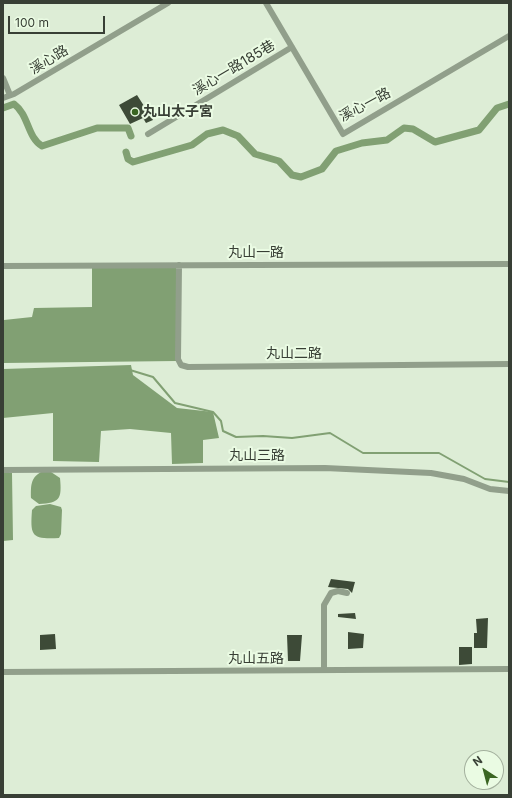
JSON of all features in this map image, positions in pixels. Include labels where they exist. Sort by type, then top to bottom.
[{"type":"street","name":"溪心路","points":[[3,98],[14,94],[168,3]]},
{"type":"street","name":"溪心一路","points":[[266,3],[343,134],[509,36]]},
{"type":"street","name":"溪心一路185巷","points":[[148,134],[292,47]]},
{"type":"street","points":[[3,78],[10,95]]},
{"type":"street","name":"丸山一路","points":[[3,266],[509,264]]},
{"type":"street","name":"丸山二路","points":[[179,265],[178,359],[181,365],[196,367],[509,364]]},
{"type":"street","name":"丸山三路","points":[[3,470],[325,468],[431,474],[464,479],[490,489],[509,491]]},
{"type":"street","points":[[324,670],[324,605],[331,593],[338,591],[347,593]]},
{"type":"street","name":"丸山五路","points":[[3,672],[509,669]]},
{"type":"shaded area","points":[[92,268],[176,268],[177,361],[3,363],[3,309],[4,320],[32,317],[34,308],[92,307]]},
{"type":"shaded area","points":[[131,365],[133,375],[177,408],[213,412],[219,438],[203,440],[203,463],[172,464],[171,433],[130,429],[101,431],[99,462],[53,461],[53,413],[3,418],[3,369]]},
{"type":"shaded area","points":[[41,472],[51,472],[60,478],[61,491],[60,495],[55,501],[39,504],[31,498],[31,487],[33,480],[37,474]]},
{"type":"shaded area","points":[[3,473],[12,473],[13,540],[3,541]]},
{"type":"shaded area","points":[[50,504],[61,507],[62,510],[61,534],[59,538],[38,537],[33,531],[32,510],[36,506]]},
{"type":"building","name":"丸山太子宮","points":[[137,95],[153,120],[146,123],[143,118],[130,124],[119,105]]},
{"type":"building","points":[[331,579],[355,582],[352,593],[348,589],[328,587]]},
{"type":"building","points":[[355,613],[356,619],[338,617],[338,614]]},
{"type":"building","points":[[488,618],[487,648],[474,648],[474,633],[477,633],[476,619]]},
{"type":"building","points":[[348,632],[364,634],[363,648],[348,649]]},
{"type":"building","points":[[55,634],[56,649],[40,650],[40,635]]},
{"type":"building","points":[[287,635],[302,635],[300,661],[288,661]]},
{"type":"building","points":[[459,647],[472,647],[472,664],[459,665]]},
{"type":"waterway","points":[[3,108],[14,104],[23,114],[33,137],[42,146],[97,128],[128,128],[131,136]]},
{"type":"waterway","points":[[126,152],[128,159],[133,162],[192,145],[207,134],[223,130],[238,136],[255,154],[279,161],[292,175],[301,177],[322,169],[336,151],[362,143],[387,140],[404,128],[413,129],[435,142],[479,130],[497,108],[509,104]]},
{"type":"waterway","points":[[130,370],[153,377],[175,403],[213,412],[221,421],[223,431],[236,437],[263,436],[292,438],[330,433],[363,453],[439,453],[485,479],[509,482]]},
{"type":"place","name":"丸山太子宮","points":[[135,112]]}]
